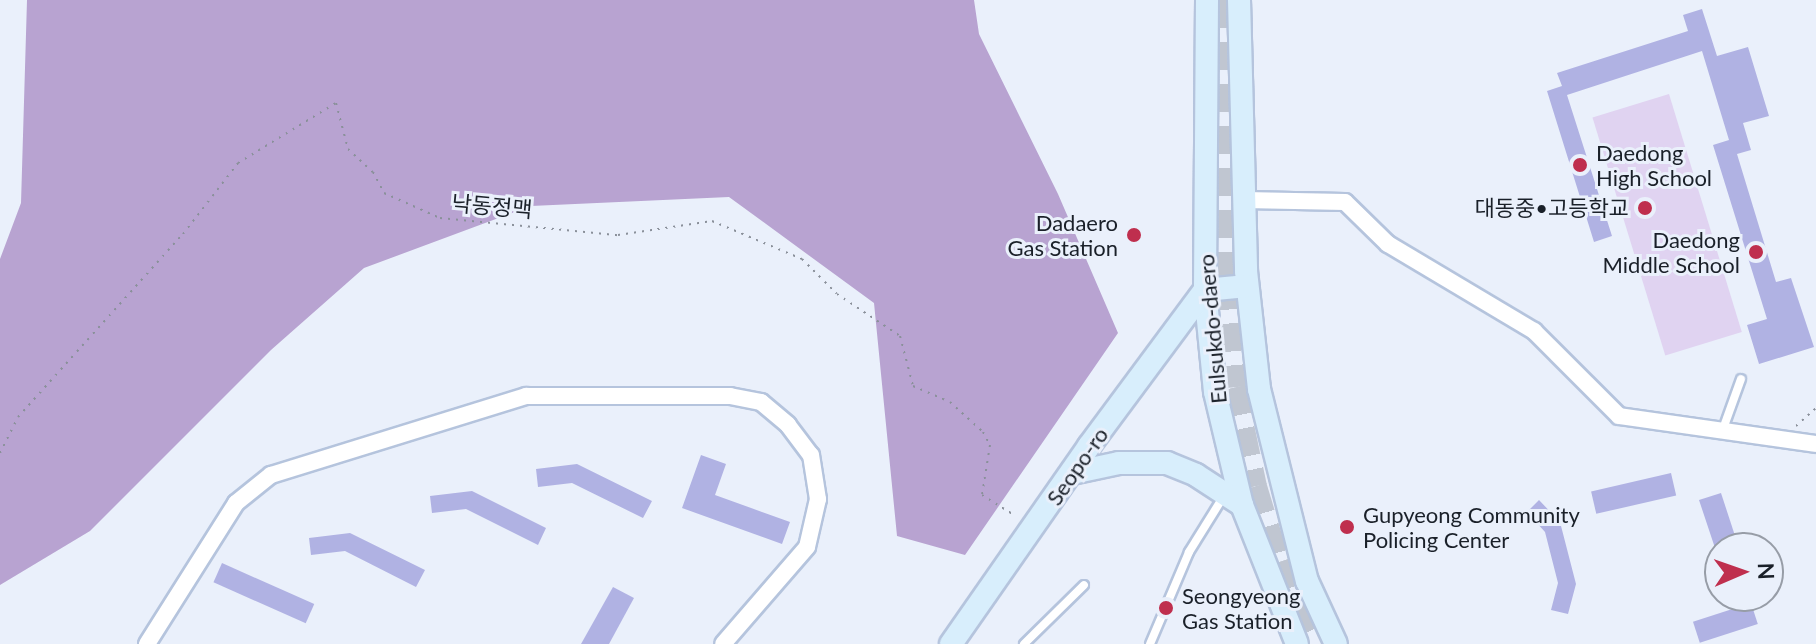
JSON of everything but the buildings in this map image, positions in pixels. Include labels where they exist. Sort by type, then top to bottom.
[{"type":"main road","name":"Eulsukdo-daero","points":[[1239,0],[1247,286],[1259,389],[1307,581],[1336,644]]},
{"type":"main road","name":"Eulsukdo-daero","points":[[1205,4],[1205,290],[1215,392],[1234,499],[1297,644]]},
{"type":"main road","points":[[1205,4],[1240,71]]},
{"type":"main road","points":[[1205,290],[1247,286]]},
{"type":"main road","name":"Seopo-ro","points":[[951,644],[1205,290]]},
{"type":"main road","points":[[1072,473],[1119,463],[1167,463],[1234,499]]},
{"type":"street","points":[[1244,200],[1345,202],[1388,244],[1534,331],[1619,416],[1723,429],[1784,442],[1816,444]]},
{"type":"street","points":[[147,644],[236,503],[271,475],[526,396],[730,396],[761,402],[788,425],[811,455],[818,499],[807,547],[723,644]]},
{"type":"lane","points":[[1723,429],[1741,379]]},
{"type":"lane","points":[[1150,644],[1189,552],[1234,499]]},
{"type":"lane","points":[[1024,644],[1084,585]]},
{"type":"path","name":"낙동정맥","points":[[0,453],[18,417],[183,234],[238,163],[336,103],[348,149],[373,172],[384,193],[440,218],[618,235],[712,221],[802,259],[837,294],[900,336],[913,386],[950,402],[983,432],[990,445],[982,495],[1035,525]]},
{"type":"path","points":[[1784,442],[1798,422],[1816,408]]},
{"type":"shaded area","points":[[27,0],[974,0],[979,34],[1058,194],[1118,333],[965,555],[897,536],[874,303],[729,197],[531,206],[364,268],[271,350],[90,531],[0,585],[0,259],[21,203]]},
{"type":"shaded area","points":[[1669,94],[1742,332],[1665,356],[1592,117]]},
{"type":"tunnel","points":[[1221,0],[1222,282],[1232,388],[1253,487],[1276,563],[1292,609],[1311,644]]},
{"type":"place","name":"Daedong High School","points":[[1580,165]]},
{"type":"place","name":"대동중•고등학교","points":[[1645,208]]},
{"type":"place","name":"Dadaero Gas Station","points":[[1134,235]]},
{"type":"place","name":"Daedong Middle School","points":[[1756,252]]},
{"type":"place","name":"Gupyeong Community Policing Center","points":[[1347,527]]},
{"type":"place","name":"Seongyeong Gas Station","points":[[1166,608]]}]
